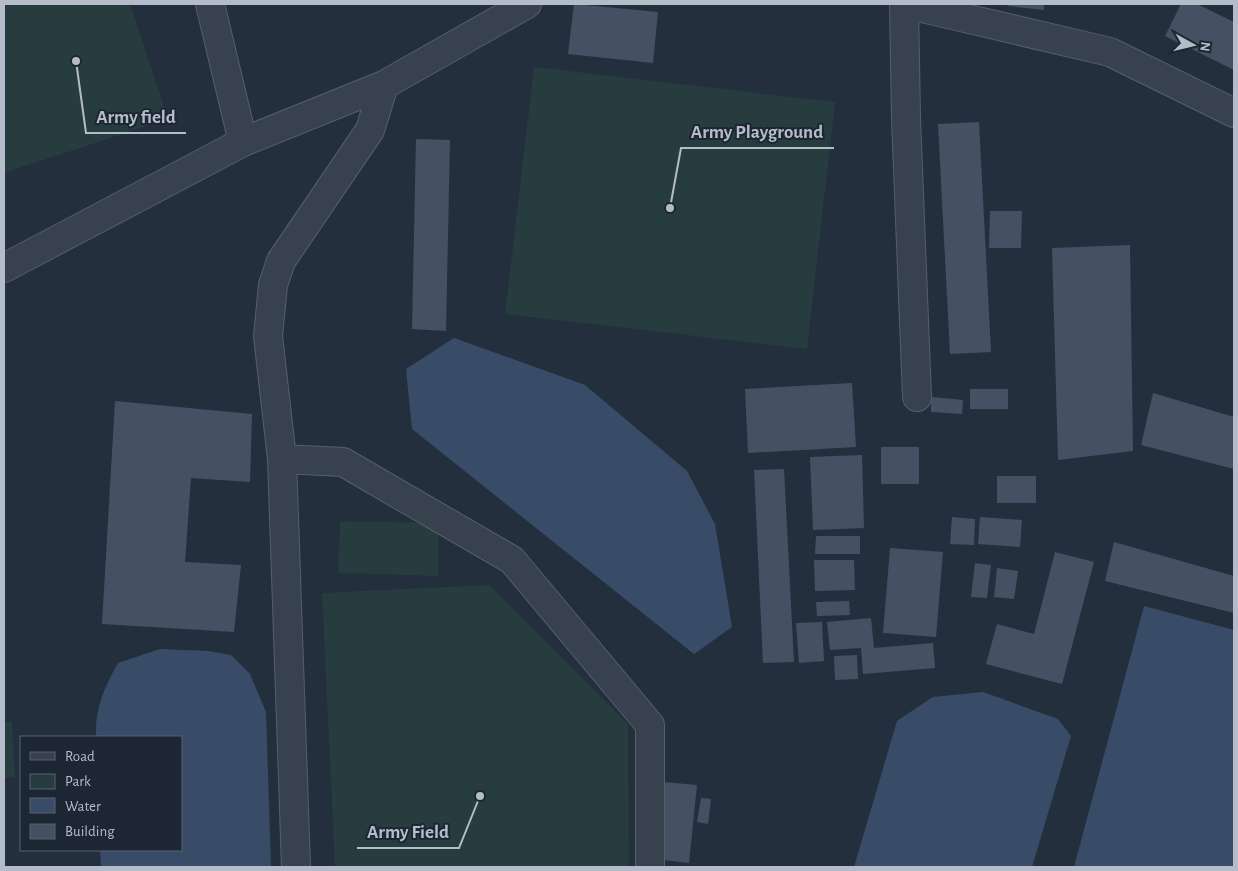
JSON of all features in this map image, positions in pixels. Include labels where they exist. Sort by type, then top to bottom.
[{"type":"street","points":[[210,4],[242,142]]},
{"type":"street","points":[[4,268],[242,142],[384,85],[527,4]]},
{"type":"street","points":[[917,396],[906,118],[904,4],[1110,52],[1234,113]]},
{"type":"street","points":[[296,867],[282,460],[268,336],[273,285],[281,261],[370,130],[384,85]]},
{"type":"street","points":[[282,460],[343,462],[512,560],[650,725],[650,867]]},
{"type":"green space","points":[[4,4],[130,4],[168,119],[4,173]]},
{"type":"green space","points":[[534,67],[835,102],[807,349],[505,314]]},
{"type":"green space","points":[[340,521],[439,523],[438,576],[338,573]]},
{"type":"green space","points":[[489,585],[628,724],[629,867],[335,867],[322,593]]},
{"type":"green space","points":[[12,721],[15,777],[4,778],[4,722]]},
{"type":"water","points":[[454,338],[585,385],[687,471],[715,524],[732,627],[694,654],[412,429],[406,369]]},
{"type":"water","points":[[1144,606],[1234,630],[1234,867],[1074,867]]},
{"type":"water","points":[[160,649],[208,651],[231,655],[250,674],[266,712],[271,867],[101,867],[100,851],[182,851],[182,736],[96,736],[101,698],[118,663]]},
{"type":"water","points":[[983,692],[1058,719],[1071,736],[1032,867],[854,867],[897,721],[933,697]]},
{"type":"building","points":[[574,4],[658,12],[653,63],[568,54]]},
{"type":"building","points":[[1009,4],[1044,4],[1044,10],[1008,6]]},
{"type":"building","points":[[1181,4],[1197,4],[1234,22],[1234,70],[1165,36]]},
{"type":"building","points":[[979,122],[991,352],[950,354],[938,124]]},
{"type":"building","points":[[416,139],[450,140],[446,331],[412,329]]},
{"type":"building","points":[[990,211],[1022,211],[1021,248],[989,248]]},
{"type":"building","points":[[1130,245],[1133,451],[1058,460],[1052,248]]},
{"type":"building","points":[[852,383],[856,447],[748,453],[745,389]]},
{"type":"building","points":[[970,389],[1008,389],[1008,409],[970,409]]},
{"type":"building","points":[[1153,393],[1234,417],[1234,469],[1141,445]]},
{"type":"building","points":[[931,397],[963,400],[962,414],[931,412]]},
{"type":"building","points":[[115,401],[252,414],[250,482],[191,478],[185,562],[241,565],[234,632],[102,624]]},
{"type":"building","points":[[881,447],[919,447],[919,484],[881,484]]},
{"type":"building","points":[[862,455],[864,528],[813,530],[810,457]]},
{"type":"building","points":[[784,469],[794,662],[763,663],[754,470]]},
{"type":"building","points":[[997,476],[1036,476],[1036,503],[997,503]]},
{"type":"building","points":[[952,517],[975,519],[974,545],[950,544]]},
{"type":"building","points":[[980,517],[1022,520],[1020,547],[978,544]]},
{"type":"building","points":[[816,536],[860,536],[860,554],[815,554]]},
{"type":"building","points":[[1114,542],[1234,576],[1234,613],[1105,581]]},
{"type":"building","points":[[890,548],[943,552],[936,637],[883,633]]},
{"type":"building","points":[[1055,552],[1094,562],[1062,684],[986,664],[997,624],[1034,634]]},
{"type":"building","points":[[814,560],[854,560],[855,590],[815,591]]},
{"type":"building","points":[[975,563],[991,565],[987,598],[971,597]]},
{"type":"building","points":[[997,568],[1018,571],[1014,599],[994,597]]},
{"type":"building","points":[[849,601],[850,615],[817,616],[816,602]]},
{"type":"building","points":[[871,618],[874,648],[933,643],[935,668],[863,674],[861,648],[830,650],[827,622]]},
{"type":"building","points":[[822,622],[824,661],[799,663],[796,623]]},
{"type":"building","points":[[857,655],[858,679],[835,680],[834,656]]},
{"type":"building","points":[[662,782],[697,785],[689,863],[655,859]]},
{"type":"building","points":[[701,798],[711,799],[708,824],[697,822]]},
{"type":"place","name":"Army field","points":[[76,61]]},
{"type":"place","name":"Army Playground","points":[[670,208]]},
{"type":"place","name":"Army Field","points":[[480,796]]}]
